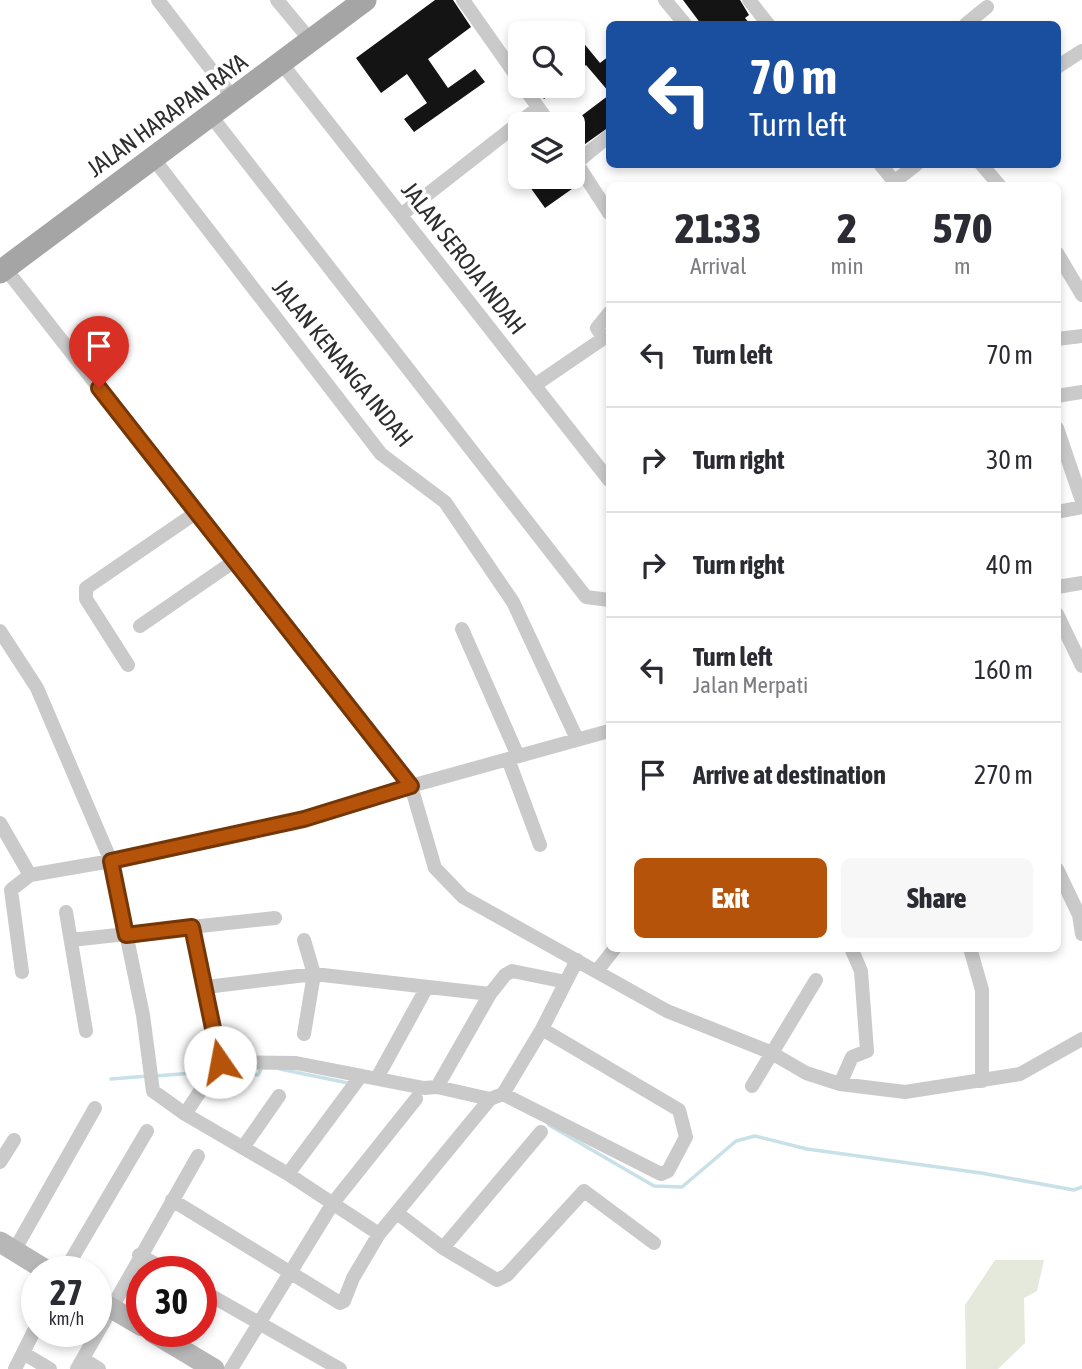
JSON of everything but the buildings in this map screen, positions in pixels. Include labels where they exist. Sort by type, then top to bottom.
[{"type":"main road","name":"JALAN HARAPAN RAYA","points":[[2,270],[365,0]]},
{"type":"street","points":[[158,0],[233,98]]},
{"type":"street","points":[[277,0],[311,41]]},
{"type":"street","points":[[463,0],[508,64]]},
{"type":"street","points":[[665,0],[682,21]]},
{"type":"street","points":[[749,0],[766,21]]},
{"type":"street","points":[[969,21],[988,7]]},
{"type":"street","points":[[1061,64],[1082,51]]},
{"type":"street","name":"JALAN SEROJA INDAH","points":[[282,64],[606,476]]},
{"type":"street","points":[[531,98],[541,112]]},
{"type":"street","points":[[401,215],[538,108]]},
{"type":"street","points":[[211,116],[586,597],[606,600]]},
{"type":"street","points":[[585,152],[606,138]]},
{"type":"street","name":"JALAN KENANGA INDAH","points":[[153,158],[381,454],[445,502],[513,603],[577,739]]},
{"type":"street","points":[[883,168],[895,182]]},
{"type":"street","points":[[897,182],[912,168]]},
{"type":"street","points":[[984,168],[997,182]]},
{"type":"street","points":[[585,176],[606,208]]},
{"type":"street","points":[[1061,260],[1082,295]]},
{"type":"street","points":[[2,270],[197,512],[233,562],[411,786],[432,859],[442,878],[463,897],[674,1015],[770,1052],[801,1071],[840,1084],[905,1092],[982,1081],[1025,1072],[1082,1039]]},
{"type":"street","points":[[535,385],[601,340],[602,336],[597,328],[606,317]]},
{"type":"street","points":[[1061,339],[1082,336]]},
{"type":"street","points":[[1061,395],[1082,391]]},
{"type":"street","points":[[1061,438],[1082,501]]},
{"type":"street","points":[[1066,451],[1082,447]]},
{"type":"street","points":[[1061,511],[1082,507]]},
{"type":"street","points":[[128,666],[86,599],[86,588],[197,512]]},
{"type":"street","points":[[140,626],[233,562]]},
{"type":"street","points":[[1061,586],[1082,583]]},
{"type":"street","points":[[1061,622],[1082,666]]},
{"type":"street","points":[[462,629],[513,758],[540,845]]},
{"type":"street","points":[[0,631],[37,688],[111,861],[143,1015],[150,1086],[157,1095],[185,1114],[244,1146],[379,1234]]},
{"type":"street","points":[[22,972],[11,890],[14,884],[30,875],[111,861],[304,819],[411,786],[606,733]]},
{"type":"street","points":[[0,823],[30,875]]},
{"type":"street","points":[[1061,877],[1080,915],[1082,934]]},
{"type":"street","points":[[66,912],[86,1031]]},
{"type":"street","points":[[71,940],[275,918]]},
{"type":"street","points":[[192,927],[220,1062],[296,1063],[424,1088],[437,1087],[497,1097],[661,1174],[668,1171],[686,1137],[678,1110],[542,1029]]},
{"type":"street","points":[[304,940],[314,974],[304,1034]]},
{"type":"street","points":[[597,971],[612,952]]},
{"type":"street","points":[[840,1084],[852,1056],[867,1051],[861,971],[853,952]]},
{"type":"street","points":[[971,952],[982,990],[982,1081]]},
{"type":"street","points":[[172,1200],[340,1303],[347,1297],[353,1278],[379,1234],[497,1097],[542,1029],[577,960]]},
{"type":"street","points":[[437,1087],[490,994],[505,975],[512,971],[566,982]]},
{"type":"street","points":[[205,987],[314,974],[490,994]]},
{"type":"street","points":[[752,1086],[770,1052],[817,979]]},
{"type":"street","points":[[377,1078],[427,987]]},
{"type":"street","points":[[288,1174],[360,1077]]},
{"type":"street","points":[[185,1114],[209,1078]]},
{"type":"street","points":[[244,1146],[279,1096]]},
{"type":"street","points":[[231,1369],[333,1203],[415,1099]]},
{"type":"street","points":[[23,1256],[7,1246],[95,1108]]},
{"type":"street","points":[[73,1256],[147,1131]]},
{"type":"street","points":[[443,1248],[541,1132]]},
{"type":"street","points":[[0,1162],[13,1140]]},
{"type":"street","points":[[112,1291],[139,1255],[198,1156]]},
{"type":"street","points":[[397,1213],[443,1248],[497,1280],[501,1279],[584,1191],[654,1243]]},
{"type":"street","points":[[217,1300],[340,1369]]},
{"type":"street","points":[[15,1369],[26,1347]]},
{"type":"street","points":[[86,1347],[80,1364],[99,1369]]},
{"type":"street","points":[[177,1347],[214,1369]]},
{"type":"street","points":[[23,1353],[50,1369]]},
{"type":"shaded area","points":[[995,1260],[1044,1260],[1037,1291],[1024,1298],[1025,1343],[998,1369],[966,1369],[965,1305]]},
{"type":"waterway","points":[[155,1076],[219,1071],[258,1075],[262,1067]]},
{"type":"waterway","points":[[280,1069],[348,1083]]},
{"type":"waterway","points":[[111,1079],[148,1076]]},
{"type":"waterway","points":[[549,1125],[654,1186],[682,1187],[736,1141],[755,1136],[807,1149],[981,1173],[1074,1190],[1082,1187]]},
{"type":"route","points":[[99,388],[411,786],[304,819],[111,861],[126,935],[192,927],[220,1062]]}]
